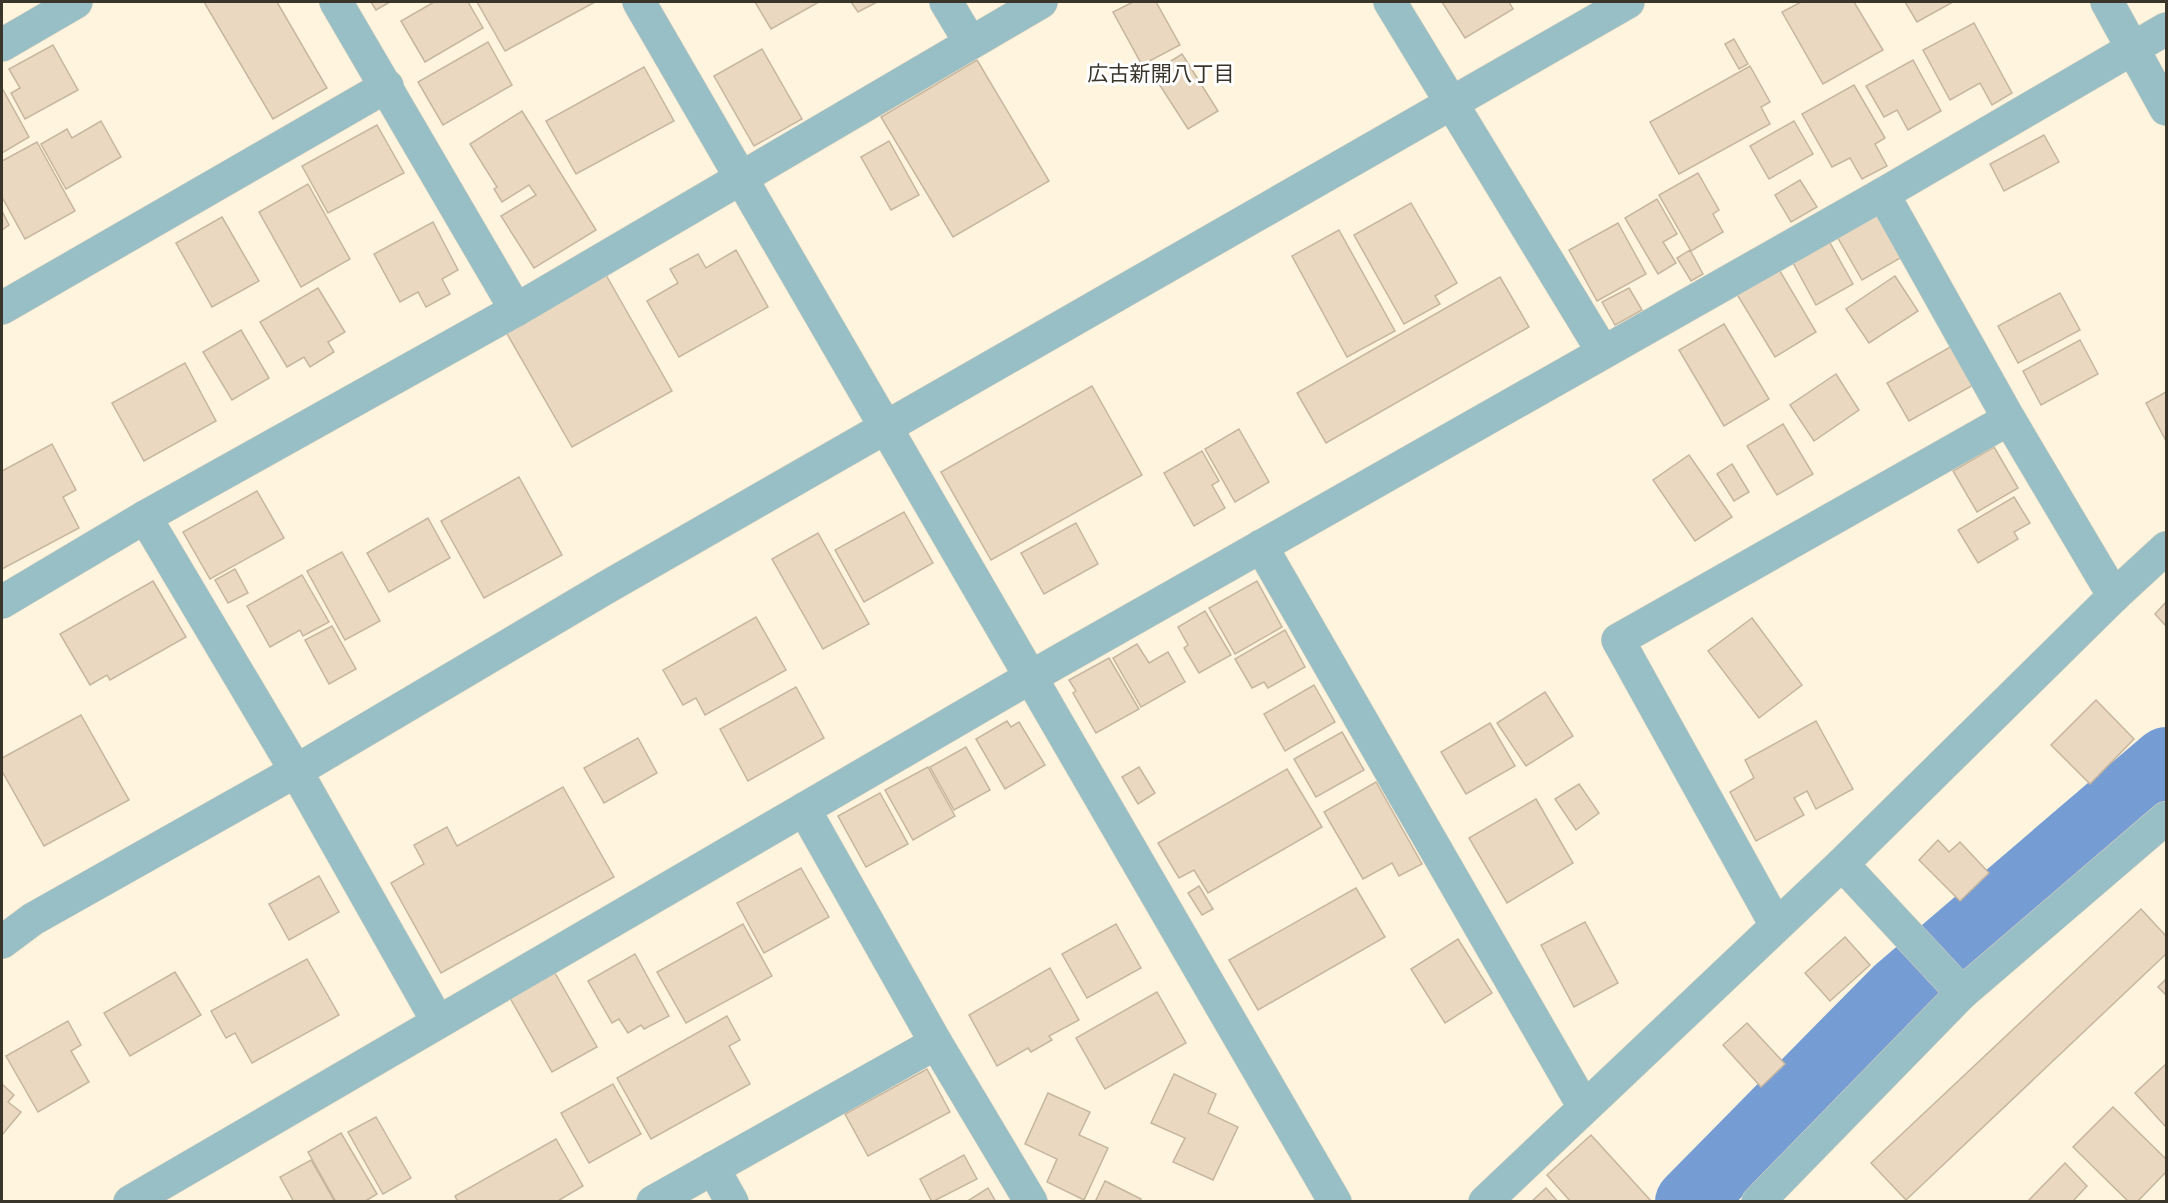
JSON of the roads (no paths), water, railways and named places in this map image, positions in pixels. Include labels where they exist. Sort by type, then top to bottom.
[{"type":"street","points":[[2,45],[76,2]]},
{"type":"street","points":[[336,2],[516,310]]},
{"type":"street","points":[[639,2],[1335,1202]]},
{"type":"street","points":[[946,2],[970,42]]},
{"type":"street","points":[[2,602],[145,517],[516,310],[742,180],[970,42],[1041,2]]},
{"type":"street","points":[[1390,2],[1603,352]]},
{"type":"street","points":[[2,942],[33,919],[296,771],[885,427],[1628,2]]},
{"type":"street","points":[[2106,2],[2166,109]]},
{"type":"street","points":[[130,1202],[1029,678],[1883,194],[2166,29]]},
{"type":"street","points":[[2,308],[387,86]]},
{"type":"street","points":[[1883,194],[2009,419],[2114,596]]},
{"type":"street","points":[[1776,925],[1618,640],[2009,419]]},
{"type":"street","points":[[145,517],[296,771],[438,1022]]},
{"type":"street","points":[[1261,546],[1584,1107]]},
{"type":"street","points":[[1485,1202],[1842,864],[2114,596],[2166,548]]},
{"type":"street","points":[[804,809],[936,1043],[1031,1202]]},
{"type":"street","points":[[1758,1202],[1952,981],[2166,818]]},
{"type":"street","points":[[1842,864],[1952,981]]},
{"type":"street","points":[[653,1202],[936,1043]]},
{"type":"street","points":[[713,1168],[732,1202]]},
{"type":"waterway","points":[[1689,1202],[1897,991],[2166,761]]},
{"type":"district","name":"広古新開八丁目","points":[[1161,74]]}]
